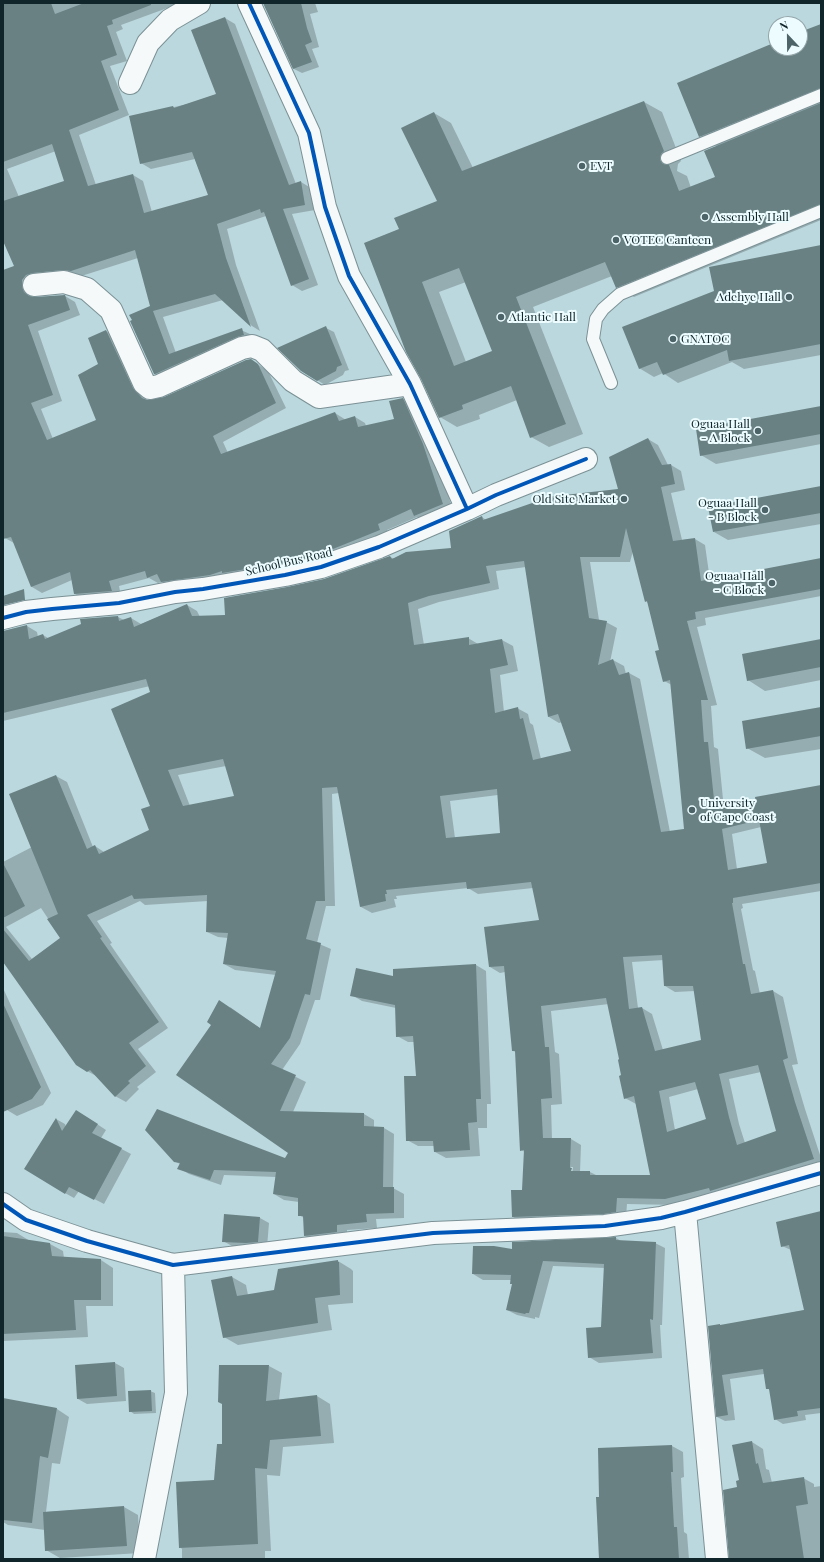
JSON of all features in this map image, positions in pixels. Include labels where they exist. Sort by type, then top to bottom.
[{"type":"street","points":[[130,83],[148,43],[170,20],[199,3]]},
{"type":"street","points":[[249,3],[309,133],[325,207],[349,276],[410,384],[467,509]]},
{"type":"street","points":[[34,285],[64,282],[87,289],[112,310],[144,383],[150,388],[159,386],[242,348],[252,346],[262,350],[293,381],[319,397],[410,384]]},
{"type":"street","name":"School Bus Road","points":[[3,618],[26,612],[52,608],[119,603],[318,568],[379,547],[496,495],[586,459]]},
{"type":"street","points":[[3,1204],[26,1220],[87,1241],[173,1265],[432,1233],[605,1226],[662,1218],[821,1173]]},
{"type":"street","points":[[685,1212],[717,1559]]},
{"type":"street","points":[[144,1559],[176,1393],[173,1265]]},
{"type":"lane","points":[[667,158],[821,95]]},
{"type":"lane","points":[[610,383],[593,340],[596,319],[602,309],[620,294],[821,211]]},
{"type":"building","points":[[3,3],[51,3],[55,14],[84,3],[151,3],[151,5],[112,20],[113,24],[107,26],[117,55],[101,61],[119,110],[69,130],[88,186],[133,174],[144,213],[208,195],[192,152],[140,164],[129,116],[173,106],[174,108],[216,94],[191,30],[225,17],[289,185],[301,181],[305,205],[283,209],[309,279],[291,286],[264,212],[261,213],[260,209],[217,224],[226,258],[251,327],[215,294],[153,311],[169,354],[242,328],[244,335],[155,374],[130,321],[132,320],[129,315],[150,306],[135,250],[71,271],[63,270],[26,275],[22,280],[22,286],[24,292],[29,296],[65,295],[70,310],[28,325],[53,395],[31,403],[47,440],[96,420],[78,375],[98,364],[88,338],[106,330],[133,388],[142,398],[147,400],[164,397],[246,360],[251,359],[258,364],[276,403],[213,436],[221,454],[335,412],[339,421],[355,416],[358,427],[394,419],[389,401],[403,398],[423,444],[443,504],[414,516],[411,509],[378,524],[380,530],[318,555],[283,563],[222,573],[222,571],[210,575],[161,582],[157,574],[147,578],[145,571],[109,581],[112,591],[74,594],[70,572],[31,587],[11,537],[3,539],[3,270],[14,266],[3,241],[3,201],[64,181],[52,144],[3,162]]},
{"type":"building","points":[[263,3],[301,3],[312,42],[305,45],[312,62],[293,69]]},
{"type":"building","points":[[821,24],[821,88],[699,137],[677,83],[768,45],[768,56],[808,56],[808,29]]},
{"type":"building","points":[[644,101],[664,151],[661,154],[660,160],[663,164],[669,165],[679,191],[715,177],[704,151],[821,103],[821,204],[616,288],[605,262],[516,297],[566,424],[530,438],[511,386],[462,405],[463,409],[439,418],[421,379],[406,352],[364,243],[399,229],[394,218],[437,201],[401,128],[434,112],[462,171]],"holes":[[[459,268],[492,351],[454,366],[422,282]]]},
{"type":"building","points":[[821,245],[821,344],[729,361],[727,350],[663,375],[657,362],[639,369],[622,327],[714,291],[709,267]]},
{"type":"building","points":[[326,326],[342,365],[337,367],[336,371],[317,381],[301,371],[277,348]]},
{"type":"building","name":"Oguaa Hall - A Block","points":[[821,406],[821,434],[700,456],[696,429]]},
{"type":"building","points":[[648,438],[662,465],[671,464],[675,484],[661,487],[673,541],[695,538],[701,581],[821,558],[821,589],[695,612],[696,619],[687,621],[708,700],[701,700],[704,742],[708,742],[715,809],[756,803],[755,797],[821,785],[821,883],[733,898],[732,903],[743,964],[745,964],[751,994],[773,990],[788,1058],[783,1060],[814,1159],[710,1191],[709,1188],[665,1199],[617,1198],[616,1212],[604,1214],[512,1217],[511,1190],[522,1190],[524,1150],[520,1151],[515,1051],[512,1051],[504,966],[489,967],[484,927],[539,920],[531,882],[467,889],[466,882],[386,890],[386,901],[360,907],[337,787],[322,788],[325,901],[316,901],[306,939],[321,943],[310,995],[305,994],[290,1038],[271,1064],[296,1075],[280,1111],[364,1113],[364,1126],[384,1127],[383,1187],[394,1187],[394,1213],[366,1214],[367,1222],[337,1225],[337,1232],[304,1236],[303,1216],[298,1216],[298,1198],[273,1194],[276,1172],[214,1170],[210,1180],[177,1169],[180,1163],[174,1162],[145,1130],[157,1109],[285,1158],[288,1153],[176,1075],[211,1025],[207,1022],[219,1000],[260,1028],[276,971],[223,964],[228,933],[206,932],[207,895],[134,899],[132,895],[87,915],[102,937],[100,938],[159,1022],[129,1043],[146,1066],[128,1081],[130,1083],[115,1097],[90,1070],[87,1072],[76,1065],[3,962],[3,929],[29,961],[60,938],[47,919],[58,914],[9,794],[56,775],[87,849],[95,845],[99,854],[149,830],[141,809],[150,806],[111,709],[150,692],[146,679],[3,713],[3,631],[27,625],[29,639],[43,634],[45,639],[81,624],[80,619],[118,616],[119,621],[131,617],[134,627],[187,604],[192,616],[225,615],[224,598],[324,579],[390,556],[392,559],[406,552],[451,548],[449,531],[482,516],[483,520],[538,501],[538,498],[618,489],[609,457]],"holes":[[[626,528],[645,602],[647,601],[659,650],[655,651],[663,682],[670,680],[684,829],[661,832],[629,672],[619,675],[613,659],[598,665],[607,621],[589,618],[580,557],[620,557]],[[524,561],[548,717],[558,714],[571,751],[533,760],[523,718],[520,719],[518,707],[495,713],[490,669],[508,665],[502,639],[469,645],[469,637],[414,645],[408,603],[429,596],[490,583],[486,566]],[[223,759],[234,796],[183,806],[168,770]],[[497,789],[500,833],[446,838],[440,796]],[[759,820],[767,863],[728,870],[722,829]],[[662,955],[664,986],[693,986],[701,1040],[655,1051],[642,1007],[629,1009],[623,957]],[[606,998],[619,1059],[621,1075],[619,1076],[624,1099],[634,1096],[650,1175],[590,1175],[590,1171],[571,1171],[571,1138],[543,1138],[541,1099],[552,1098],[549,1047],[545,1047],[541,1006]],[[758,1065],[776,1131],[737,1145],[719,1074]],[[695,1082],[706,1119],[667,1132],[659,1091]]]},
{"type":"building","name":"Oguaa Hall - B Block","points":[[821,486],[821,513],[713,532],[708,507]]},
{"type":"building","points":[[24,589],[25,600],[4,605],[3,596]]},
{"type":"building","points":[[821,639],[821,667],[747,681],[742,654]]},
{"type":"building","points":[[821,707],[821,736],[746,749],[742,721]]},
{"type":"building","points":[[3,863],[25,906],[3,918]]},
{"type":"building","points":[[476,964],[481,1099],[476,1099],[477,1122],[468,1123],[470,1150],[434,1152],[433,1141],[406,1141],[404,1076],[416,1076],[413,1036],[396,1037],[395,1005],[350,996],[356,968],[393,976],[393,969]]},
{"type":"building","points":[[3,1003],[41,1087],[32,1099],[3,1112]]},
{"type":"building","points":[[76,1110],[98,1124],[92,1133],[122,1148],[94,1200],[69,1187],[65,1194],[24,1169],[56,1118],[62,1131]]},
{"type":"building","points":[[821,1211],[821,1408],[797,1411],[798,1416],[774,1420],[769,1389],[766,1389],[763,1369],[722,1375],[728,1415],[716,1417],[708,1326],[804,1310],[789,1245],[781,1247],[776,1222]]},
{"type":"building","points":[[224,1214],[260,1217],[258,1242],[222,1242]]},
{"type":"building","points":[[3,1236],[50,1243],[52,1256],[101,1259],[101,1300],[74,1300],[76,1330],[3,1334]]},
{"type":"building","points":[[616,1237],[616,1240],[656,1242],[653,1320],[650,1319],[653,1353],[588,1358],[586,1328],[601,1327],[604,1264],[543,1261],[529,1313],[525,1314],[506,1310],[512,1284],[510,1284],[511,1275],[472,1274],[473,1246],[494,1246],[512,1249],[512,1242]]},
{"type":"building","points":[[338,1260],[340,1295],[315,1298],[318,1323],[223,1338],[211,1280],[232,1276],[237,1296],[274,1290],[278,1269]]},
{"type":"building","points":[[115,1362],[117,1396],[77,1399],[75,1365]]},
{"type":"building","points":[[219,1365],[269,1365],[266,1401],[317,1395],[321,1436],[270,1440],[267,1469],[255,1468],[258,1544],[179,1548],[176,1482],[214,1480],[217,1444],[222,1444],[222,1404],[218,1402]]},
{"type":"building","points":[[151,1390],[152,1411],[129,1412],[128,1391]]},
{"type":"building","points":[[3,1398],[57,1408],[48,1458],[40,1456],[32,1523],[3,1520]]},
{"type":"building","points":[[752,1441],[756,1464],[758,1463],[763,1483],[804,1477],[808,1504],[796,1506],[804,1559],[729,1559],[723,1490],[737,1487],[736,1481],[739,1480],[732,1445]]},
{"type":"building","points":[[672,1445],[673,1472],[671,1472],[674,1527],[677,1527],[679,1559],[599,1559],[596,1497],[599,1497],[598,1448]]},
{"type":"building","points":[[124,1506],[127,1546],[45,1551],[43,1512]]},
{"type":"cycle path","points":[[249,3],[309,133],[325,207],[349,276],[410,384],[467,509]]},
{"type":"cycle path","points":[[3,618],[26,612],[119,603],[175,592],[203,589],[285,575],[321,567],[379,547],[496,495],[586,459]]},
{"type":"cycle path","points":[[3,1204],[26,1220],[87,1241],[173,1265],[433,1233],[605,1226],[661,1218],[821,1173]]},
{"type":"place","name":"EVT","points":[[582,166]]},
{"type":"place","name":"Assembly Hall","points":[[705,217]]},
{"type":"place","name":"VOTEC Canteen","points":[[616,240]]},
{"type":"place","name":"Adehye Hall","points":[[789,297]]},
{"type":"place","name":"Atlantic Hall","points":[[501,317]]},
{"type":"place","name":"GNATOC","points":[[673,339]]},
{"type":"place","name":"Oguaa Hall - A Block","points":[[758,431]]},
{"type":"place","name":"Old Site Market","points":[[624,499]]},
{"type":"place","name":"Oguaa Hall - B Block","points":[[765,510]]},
{"type":"place","name":"Oguaa Hall - C Block","points":[[772,583]]},
{"type":"place","name":"University of Cape Coast","points":[[692,810]]}]
